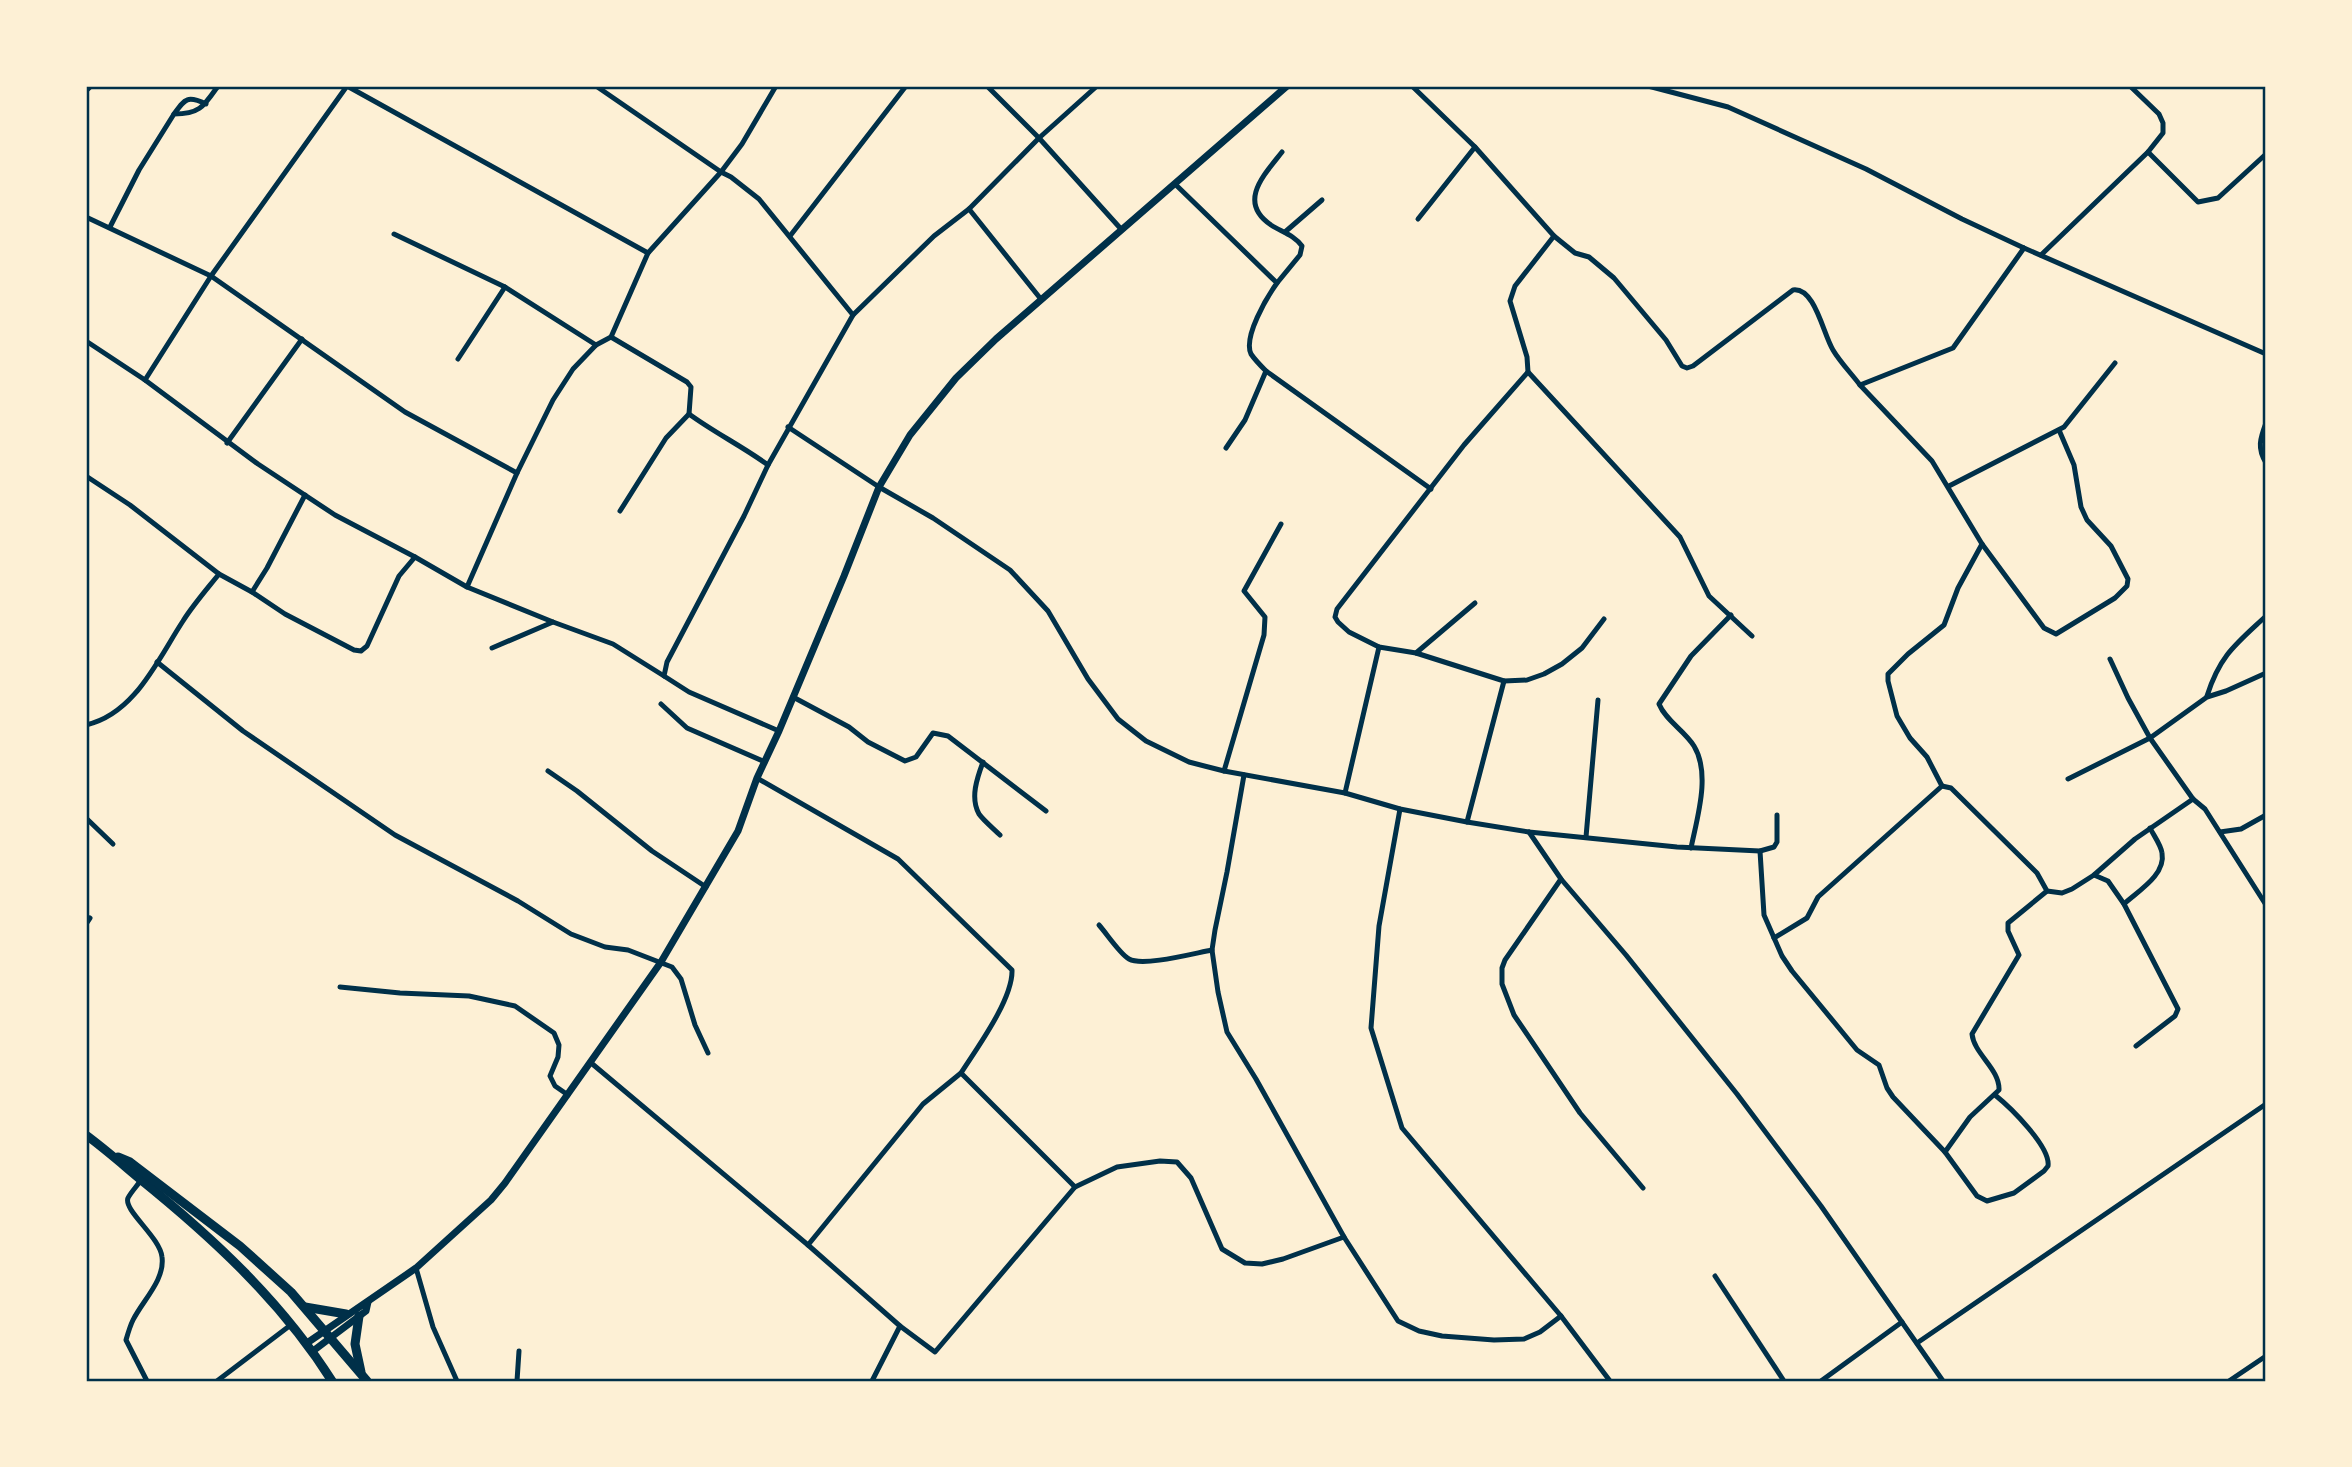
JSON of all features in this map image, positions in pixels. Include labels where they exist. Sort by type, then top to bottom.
[{"type":"highway","points":[[86,1135],[183,1214],[236,1264],[292,1324],[332,1381]]},
{"type":"highway","points":[[113,1155],[130,1162],[240,1246],[305,1307],[364,1377]]},
{"type":"highway","points":[[305,1307],[346,1314]]},
{"type":"highway","points":[[359,1316],[355,1344],[364,1377]]},
{"type":"main road","points":[[310,1347],[346,1314],[416,1268],[491,1200],[661,962],[738,831],[757,778],[844,576],[879,487],[910,435],[933,405],[996,339],[1040,298],[1287,86]]},
{"type":"main road","points":[[327,1333],[366,1311],[368,1302]]},
{"type":"street","points":[[174,114],[188,114],[206,104],[218,86]]},
{"type":"street","points":[[145,380],[211,276],[347,86],[648,253]]},
{"type":"street","points":[[596,86],[749,190],[853,314]]},
{"type":"street","points":[[467,587],[517,473],[553,400],[573,369],[596,345],[611,337],[648,253],[721,172],[742,144],[776,86]]},
{"type":"street","points":[[790,236],[906,86]]},
{"type":"street","points":[[987,86],[1039,138],[1121,229]]},
{"type":"street","points":[[664,676],[667,662],[768,465],[853,314],[934,236],[969,209],[1039,138],[1097,86]]},
{"type":"street","points":[[1412,86],[1475,148],[1554,236],[1576,253],[1589,257],[1614,278],[1666,340],[1682,366],[1693,366],[1793,290],[1800,289],[1805,292],[1819,316],[1833,350],[1860,385],[1932,461],[1982,544],[2044,628],[2052,633],[2063,631],[2115,598],[2127,586],[2128,579],[2110,546],[2087,520],[2081,507],[2074,466],[2059,430]]},
{"type":"street","points":[[1648,86],[1728,107],[1866,169],[2024,248],[2266,354]]},
{"type":"street","points":[[2041,255],[2148,152],[2163,133],[2163,122],[2159,114],[2130,86]]},
{"type":"street","points":[[110,227],[139,170],[182,103],[188,98],[194,98],[206,104]]},
{"type":"street","points":[[1418,219],[1475,148]]},
{"type":"street","points":[[1282,152],[1259,180],[1254,200],[1259,216],[1300,243],[1301,250],[1277,283],[1250,334],[1249,346],[1252,355],[1266,371],[1431,489]]},
{"type":"street","points":[[2148,152],[2198,202],[2218,198],[2266,154]]},
{"type":"street","points":[[1175,184],[1277,283]]},
{"type":"street","points":[[1285,232],[1322,200]]},
{"type":"street","points":[[969,209],[1040,298]]},
{"type":"street","points":[[86,218],[211,276],[405,412],[517,473]]},
{"type":"street","points":[[394,234],[505,287],[596,345]]},
{"type":"street","points":[[1554,236],[1515,286],[1510,302],[1527,357],[1528,372],[1680,537],[1709,596],[1752,636]]},
{"type":"street","points":[[1860,385],[1953,348],[2024,248]]},
{"type":"street","points":[[458,359],[505,287]]},
{"type":"street","points":[[611,337],[687,382],[691,387],[689,414],[666,438],[620,511]]},
{"type":"street","points":[[227,443],[302,339]]},
{"type":"street","points":[[86,341],[145,380],[227,443],[335,516],[467,587],[613,644],[689,692],[779,731]]},
{"type":"street","points":[[1949,486],[2059,430],[2115,363]]},
{"type":"street","points":[[1227,448],[1245,420],[1266,371]]},
{"type":"street","points":[[1528,372],[1482,424],[1337,609],[1335,617],[1349,632],[1379,647],[1416,653],[1504,681],[1527,680],[1562,664],[1582,648],[1604,619]]},
{"type":"street","points":[[689,414],[768,465]]},
{"type":"street","points":[[2266,423],[2259,443],[2260,453],[2266,463]]},
{"type":"street","points":[[788,427],[1010,570],[1048,611],[1088,679],[1118,719],[1146,741],[1189,762],[1345,793],[1400,809],[1467,822],[1529,832],[1691,848],[1760,851],[1776,844],[1777,815]]},
{"type":"street","points":[[86,476],[131,505],[219,574],[285,614],[354,650],[361,651],[367,646],[399,576],[415,557]]},
{"type":"street","points":[[252,592],[305,495]]},
{"type":"street","points":[[1224,771],[1264,635],[1265,617],[1244,591],[1280,524]]},
{"type":"street","points":[[1942,786],[1927,757],[1910,738],[1897,716],[1888,674],[1944,625],[1958,588],[1982,544]]},
{"type":"street","points":[[86,725],[114,711],[140,687],[185,618],[219,574]]},
{"type":"street","points":[[1416,653],[1475,603]]},
{"type":"street","points":[[1691,848],[1702,780],[1698,755],[1659,704],[1691,656],[1731,615]]},
{"type":"street","points":[[2207,697],[2217,669],[2227,653],[2266,616]]},
{"type":"street","points":[[492,648],[553,622]]},
{"type":"street","points":[[1345,793],[1379,647]]},
{"type":"street","points":[[2110,659],[2150,738],[2193,799],[2206,808],[2266,905]]},
{"type":"street","points":[[157,662],[243,731],[395,835],[519,901],[571,934],[605,947],[628,950],[672,967],[681,979],[695,1025],[708,1053]]},
{"type":"street","points":[[2068,779],[2150,738],[2207,697],[2266,673]]},
{"type":"street","points":[[1467,822],[1504,681]]},
{"type":"street","points":[[793,697],[849,727],[895,758],[905,761],[916,757],[933,733],[948,736],[1046,811]]},
{"type":"street","points":[[1586,837],[1598,699]]},
{"type":"street","points":[[661,704],[687,728],[765,762]]},
{"type":"street","points":[[982,762],[974,793],[977,806],[979,814],[1000,835]]},
{"type":"street","points":[[548,771],[652,851],[706,887]]},
{"type":"street","points":[[1244,775],[1212,950],[1218,992],[1227,1032],[1344,1237],[1398,1321],[1419,1331],[1441,1336],[1524,1339],[1540,1332],[1561,1317]]},
{"type":"street","points":[[757,778],[898,859],[1012,970],[1012,984],[987,1032],[961,1073],[923,1104],[808,1245]]},
{"type":"street","points":[[1942,786],[1951,788],[2027,863],[2037,873],[2047,891]]},
{"type":"street","points":[[1774,938],[1807,918],[1818,897],[1942,786]]},
{"type":"street","points":[[1945,1152],[1970,1117],[1999,1090],[1998,1080],[1972,1034],[2019,955],[2008,931],[2008,923],[2047,891],[2062,893],[2094,875],[2150,828],[2193,799]]},
{"type":"street","points":[[1400,809],[1379,926],[1371,1028],[1402,1128],[1561,1317],[1610,1381]]},
{"type":"street","points":[[2220,832],[2241,829],[2266,815]]},
{"type":"street","points":[[86,818],[113,845]]},
{"type":"street","points":[[2123,904],[2158,873],[2163,864],[2162,851],[2150,828]]},
{"type":"street","points":[[1529,832],[1561,879],[1626,955],[1737,1094],[1821,1206],[1943,1381]]},
{"type":"street","points":[[1760,851],[1764,915],[1792,971],[1857,1050],[1879,1065],[1889,1093],[1945,1152],[1977,1196],[1987,1201],[2014,1193],[2044,1171],[2049,1160],[2021,1117],[1995,1095]]},
{"type":"street","points":[[2094,875],[2108,881],[2123,904],[2178,1009],[2175,1016],[2136,1046]]},
{"type":"street","points":[[1561,879],[1505,960],[1502,984],[1514,1015],[1580,1113],[1643,1188]]},
{"type":"street","points":[[86,924],[90,918]]},
{"type":"street","points":[[1099,925],[1126,958],[1137,963],[1212,950]]},
{"type":"street","points":[[340,987],[468,996],[515,1006],[554,1033],[559,1045],[558,1057],[550,1076],[555,1086],[568,1095]]},
{"type":"street","points":[[590,1062],[900,1326],[935,1352],[1075,1187],[1128,1164],[1177,1162],[1191,1178],[1222,1249],[1245,1263],[1262,1264],[1283,1259],[1344,1237]]},
{"type":"street","points":[[961,1073],[1075,1187]]},
{"type":"street","points":[[1917,1343],[2266,1104]]},
{"type":"street","points":[[141,1180],[127,1205],[150,1231],[162,1253],[163,1269],[132,1321],[126,1340],[147,1381]]},
{"type":"street","points":[[416,1268],[433,1327],[457,1381]]},
{"type":"street","points":[[1715,1276],[1784,1381]]},
{"type":"street","points":[[1821,1381],[1902,1322]]},
{"type":"street","points":[[217,1381],[292,1324]]},
{"type":"street","points":[[873,1381],[900,1326]]},
{"type":"street","points":[[517,1381],[519,1351]]},
{"type":"street","points":[[2229,1381],[2266,1356]]}]
